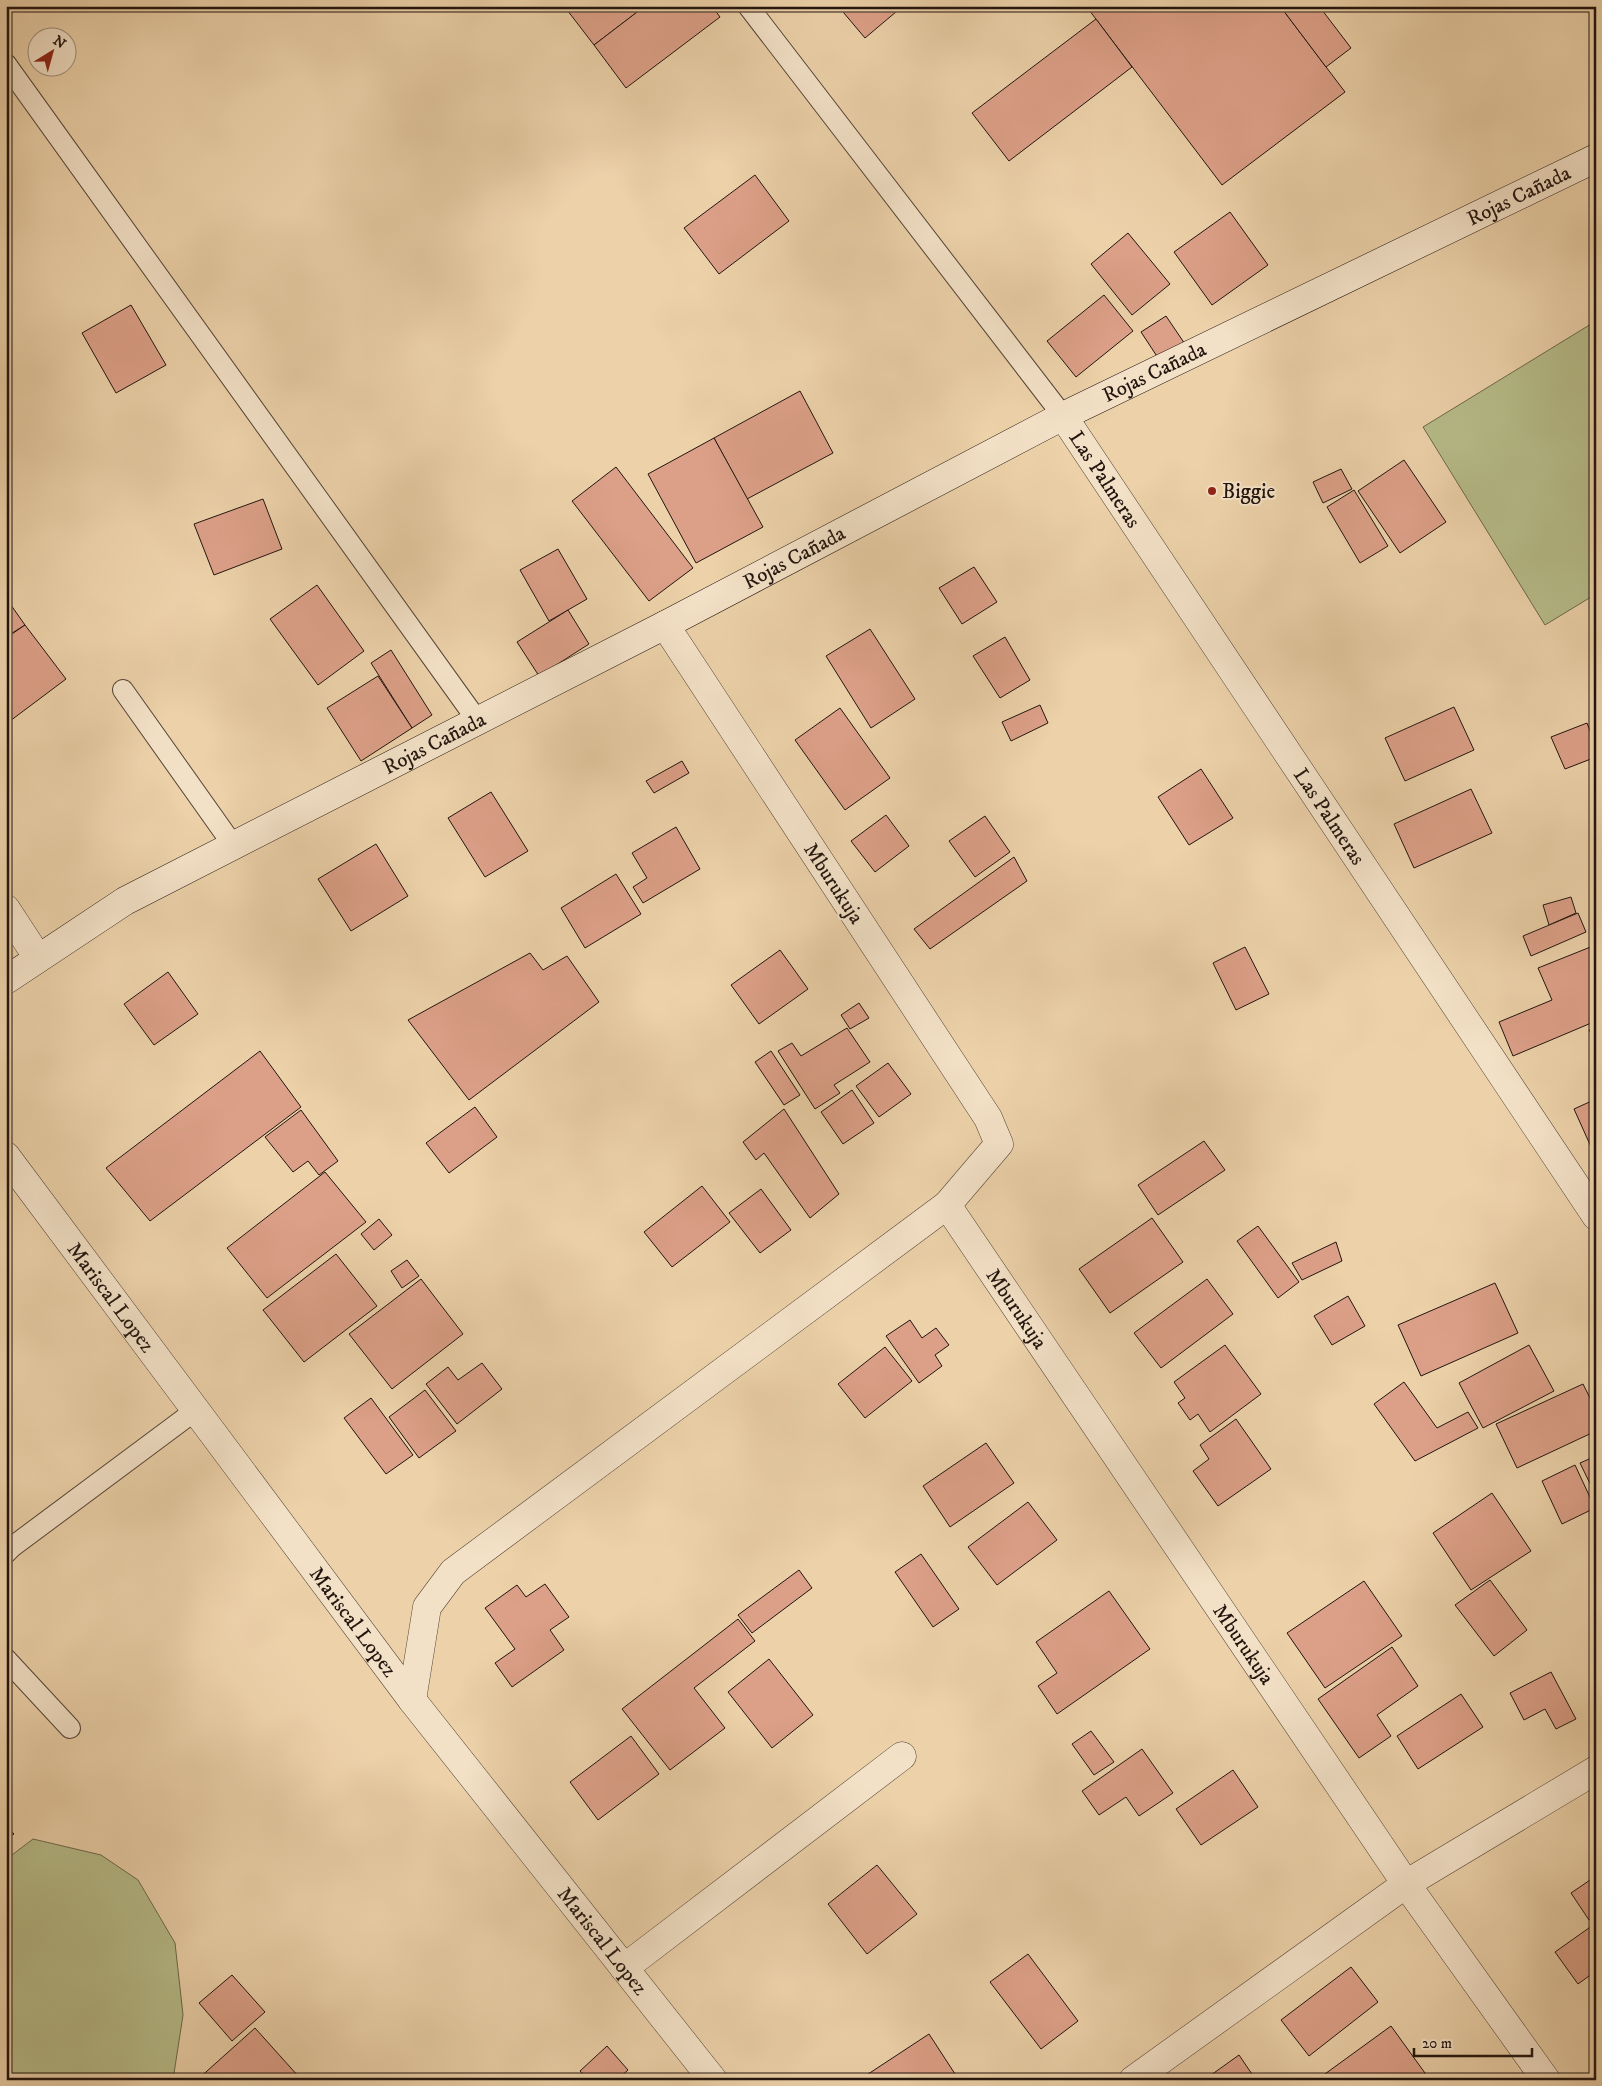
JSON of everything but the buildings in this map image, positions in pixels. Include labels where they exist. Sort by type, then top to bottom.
[{"type":"street","name":"Rojas Cañada","points":[[6,980],[125,901],[233,845],[665,624],[1063,416],[1596,158]]},
{"type":"street","name":"Las Palmeras","points":[[1063,416],[1596,1216]]},
{"type":"street","name":"Mburukuja","points":[[665,624],[988,1118],[999,1144],[946,1205],[1406,1884],[1546,2080]]},
{"type":"street","points":[[6,909],[38,958]]},
{"type":"street","name":"Mariscal Lopez","points":[[6,1156],[412,1700],[713,2080]]},
{"type":"street","points":[[412,1700],[427,1607],[454,1572],[946,1205]]},
{"type":"street","points":[[624,1968],[902,1756]]},
{"type":"street","points":[[1133,2080],[1406,1884],[1596,1770]]},
{"type":"lane","points":[[748,6],[1063,416]]},
{"type":"lane","points":[[6,64],[477,720]]},
{"type":"lane","points":[[123,690],[233,845]]},
{"type":"lane","points":[[6,1554],[12,1547],[196,1410]]},
{"type":"lane","points":[[6,1659],[70,1728]]},
{"type":"green space","points":[[1596,321],[1596,594],[1545,625],[1423,427]]},
{"type":"green space","points":[[33,1839],[101,1855],[138,1880],[175,1943],[183,2015],[173,2080],[6,2080],[6,1863],[8,1858]]},
{"type":"place","name":"Biggie","points":[[1212,491]]}]
